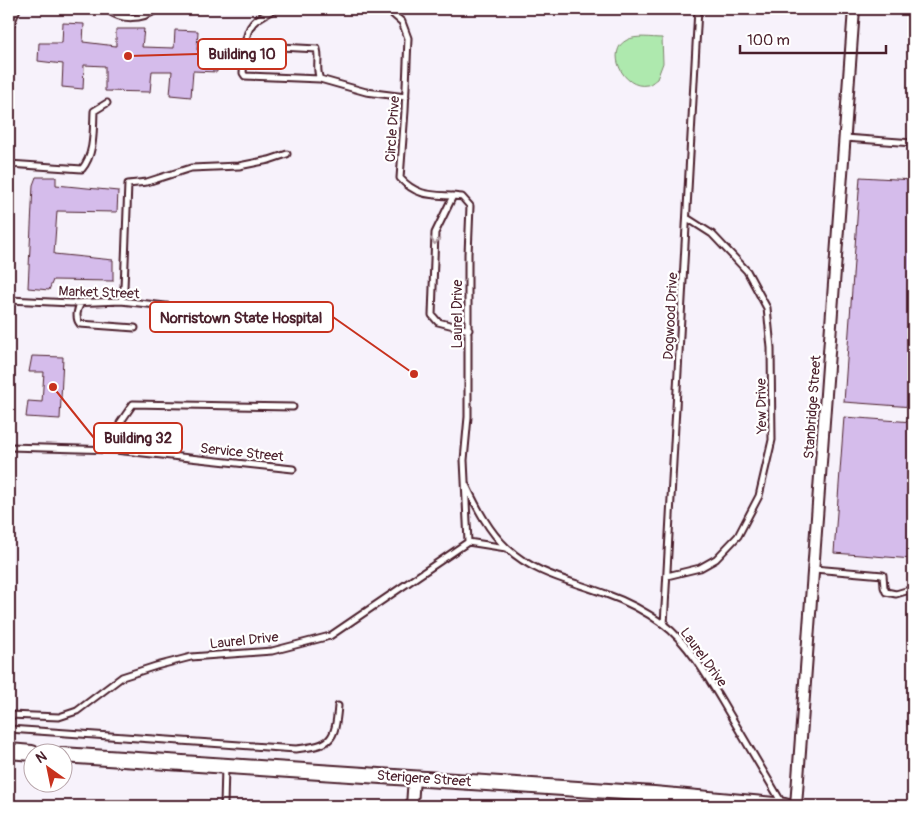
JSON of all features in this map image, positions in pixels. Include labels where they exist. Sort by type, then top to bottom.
[{"type":"street","name":"Stanbridge Street","points":[[796,806],[854,9]]},
{"type":"street","points":[[9,751],[22,752]]},
{"type":"street","name":"Sterigere Street","points":[[72,756],[644,793],[724,803],[777,806]]},
{"type":"street","points":[[412,806],[414,777]]},
{"type":"lane","points":[[9,29],[17,9]]},
{"type":"lane","points":[[107,9],[112,14],[128,18],[143,17],[157,9]]},
{"type":"lane","points":[[275,9],[255,20],[247,30],[243,73],[245,76],[320,79],[366,92],[406,97]]},
{"type":"lane","name":"Circle Drive","points":[[387,9],[402,22],[408,38],[400,178],[409,188],[421,194],[462,197],[470,206]]},
{"type":"lane","name":"Dogwood Drive","points":[[664,624],[698,9]]},
{"type":"lane","points":[[245,45],[316,49],[318,52],[317,74],[320,79]]},
{"type":"lane","points":[[9,164],[82,169],[89,161],[94,111],[107,103]]},
{"type":"lane","points":[[845,138],[913,143]]},
{"type":"lane","points":[[121,301],[124,288],[128,184],[147,182],[191,168],[238,166],[269,160],[287,154]]},
{"type":"lane","points":[[453,196],[436,233],[432,315],[438,322],[468,330]]},
{"type":"lane","name":"Laurel Drive","points":[[468,542],[464,460],[468,417],[468,254],[470,206]]},
{"type":"lane","name":"Yew Drive","points":[[667,576],[700,568],[716,559],[738,536],[759,496],[772,440],[771,348],[767,308],[747,271],[712,234],[686,218]]},
{"type":"lane","name":"Market Street","points":[[9,300],[81,303],[121,301],[218,312]]},
{"type":"lane","points":[[81,303],[77,308],[77,320],[80,324],[135,328]]},
{"type":"lane","points":[[115,450],[120,423],[133,404],[293,407]]},
{"type":"lane","name":"Service Street","points":[[9,447],[115,450],[293,469]]},
{"type":"lane","name":"Laurel Drive","points":[[465,482],[474,502],[506,548],[522,560],[568,582],[605,593],[634,605],[664,624],[687,648],[698,664],[777,806]]},
{"type":"lane","name":"Laurel Drive","points":[[9,715],[59,717],[77,711],[122,677],[156,666],[191,657],[272,651],[330,636],[468,542],[506,548]]},
{"type":"lane","points":[[814,569],[883,575],[886,592],[896,594],[913,589]]},
{"type":"lane","points":[[9,729],[296,749],[319,747],[328,742],[337,723],[338,706]]},
{"type":"lane","points":[[224,806],[225,766]]},
{"type":"green space","points":[[635,38],[662,38],[663,63],[657,79],[651,84],[638,85],[624,76],[617,60],[617,52],[621,45],[627,40]]},
{"type":"building","points":[[63,23],[84,24],[83,42],[116,46],[116,29],[144,29],[142,47],[174,48],[175,30],[198,31],[197,50],[217,52],[217,72],[193,71],[191,97],[170,95],[172,71],[152,71],[150,92],[105,91],[105,66],[84,65],[83,89],[62,87],[63,64],[38,61],[39,43],[62,43]]},
{"type":"building","points":[[36,177],[56,177],[56,185],[118,191],[117,212],[57,211],[54,254],[113,260],[113,281],[53,280],[49,290],[28,288],[33,185]]},
{"type":"building","points":[[860,177],[913,180],[913,407],[844,402]]},
{"type":"building","points":[[32,356],[63,357],[60,419],[26,417],[28,401],[42,402],[44,372],[29,372]]},
{"type":"building","points":[[844,417],[913,422],[913,559],[834,553]]},
{"type":"place","name":"Building 10","points":[[128,56]]},
{"type":"place","name":"Norristown State Hospital","points":[[414,374]]},
{"type":"place","name":"Building 32","points":[[53,387]]}]
